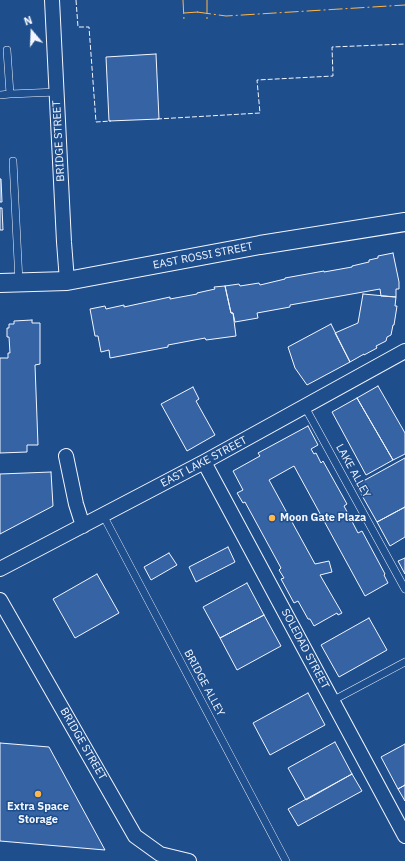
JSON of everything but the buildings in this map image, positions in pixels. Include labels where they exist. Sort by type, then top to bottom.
[{"type":"street","name":"BRIDGE STREET","points":[[52,0],[67,282]]},
{"type":"street","name":"EAST ROSSI STREET","points":[[0,283],[67,282],[260,245],[405,222]]},
{"type":"street","name":"EAST LAKE STREET","points":[[0,569],[204,462],[405,351]]},
{"type":"street","points":[[66,456],[76,504],[83,526]]},
{"type":"street","name":"SOLEDAD STREET","points":[[204,462],[405,836]]},
{"type":"street","name":"BRIDGE STREET","points":[[0,600],[135,836],[160,854],[189,861]]},
{"type":"lane","points":[[7,50],[10,94]]},
{"type":"lane","points":[[0,95],[57,92]]},
{"type":"lane","points":[[13,161],[20,282]]},
{"type":"lane","name":"LAKE ALLEY","points":[[305,407],[405,588]]},
{"type":"lane","name":"BRIDGE ALLEY","points":[[103,515],[286,861]]},
{"type":"lane","points":[[332,701],[405,662]]},
{"type":"fence","points":[[76,0],[78,27],[89,27],[96,122],[111,121]]},
{"type":"fence","points":[[157,119],[260,113],[257,80],[333,76],[332,47],[405,44]]},
{"type":"power","points":[[183,0],[184,20]]},
{"type":"power","points":[[207,0],[207,19]]},
{"type":"power","points":[[197,12],[226,16],[405,5]]},
{"type":"power","points":[[184,13],[198,12]]},
{"type":"place","name":"Moon Gate Plaza","points":[[272,518]]},
{"type":"place","name":"Extra Space Storage","points":[[38,794]]}]
